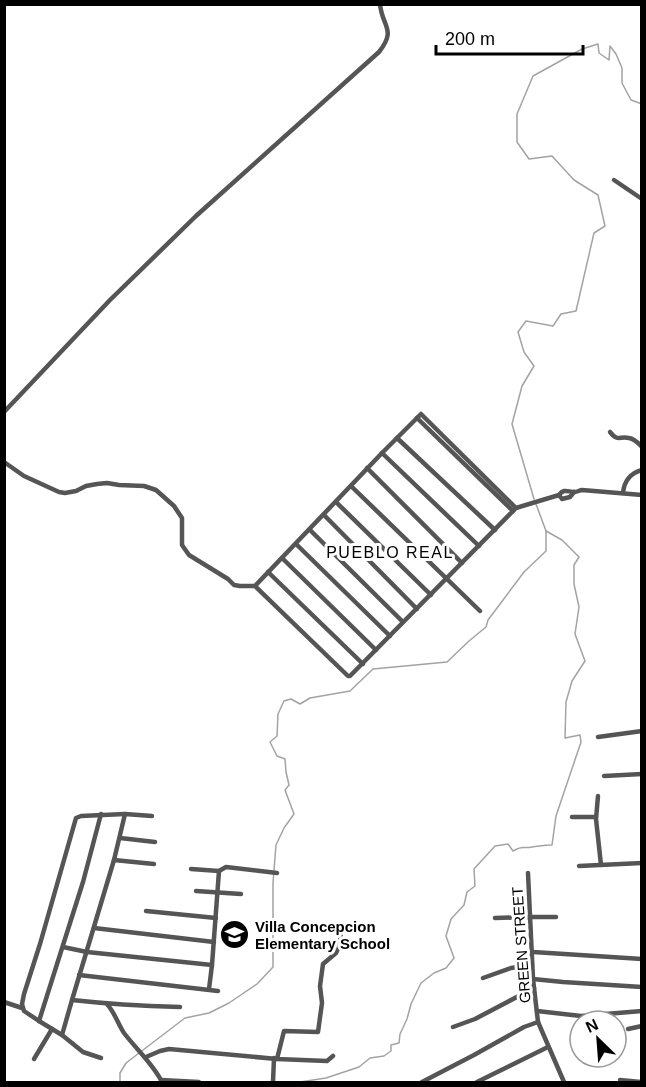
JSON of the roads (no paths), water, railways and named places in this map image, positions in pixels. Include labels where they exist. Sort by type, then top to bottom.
[{"type":"street","points":[[4,412],[110,300],[196,216],[379,52],[386,44],[388,36],[388,28],[380,10],[380,4]]},
{"type":"street","points":[[614,180],[642,200]]},
{"type":"street","points":[[255,586],[421,414],[514,509]]},
{"type":"street","points":[[610,432],[619,439],[635,440],[642,447]]},
{"type":"street","points":[[397,438],[495,530]]},
{"type":"street","points":[[382,453],[479,546]]},
{"type":"street","points":[[4,462],[24,476],[59,492],[76,491],[97,483],[144,486],[156,490],[174,506],[182,518],[182,545],[189,555],[234,585],[255,586],[348,676],[363,664],[514,509],[568,490],[642,495]]},
{"type":"street","points":[[367,468],[462,562]]},
{"type":"street","points":[[623,493],[623,488],[630,476],[642,470]]},
{"type":"street","points":[[351,486],[480,611]]},
{"type":"street","points":[[336,502],[430,595]]},
{"type":"street","points":[[324,515],[417,609]]},
{"type":"street","points":[[310,530],[403,622]]},
{"type":"street","points":[[296,544],[390,636]]},
{"type":"street","points":[[282,558],[376,650]]},
{"type":"street","points":[[268,572],[363,664]]},
{"type":"street","points":[[598,737],[642,731]]},
{"type":"street","points":[[604,776],[642,774]]},
{"type":"street","points":[[598,796],[600,866]]},
{"type":"street","points":[[39,1021],[83,882],[101,814]]},
{"type":"street","points":[[22,1008],[24,994],[76,818],[101,814],[152,816]]},
{"type":"street","points":[[62,1035],[114,860],[125,814]]},
{"type":"street","points":[[572,817],[597,817]]},
{"type":"street","points":[[120,838],[155,842]]},
{"type":"street","points":[[114,860],[154,864]]},
{"type":"street","points":[[579,866],[642,863]]},
{"type":"street","points":[[191,869],[219,871],[226,867],[277,873]]},
{"type":"street","points":[[209,989],[219,871]]},
{"type":"street","name":"GREEN STREET","points":[[528,873],[532,965],[538,1022],[563,1081]]},
{"type":"street","points":[[196,891],[241,894]]},
{"type":"street","points":[[146,911],[216,918]]},
{"type":"street","points":[[495,918],[556,917]]},
{"type":"street","points":[[94,928],[214,942]]},
{"type":"street","points":[[273,1083],[276,1059],[284,1031],[318,1032],[322,1003],[320,986],[323,964],[336,952],[340,944],[341,930]]},
{"type":"street","points":[[63,947],[87,952],[212,965]]},
{"type":"street","points":[[532,952],[642,959]]},
{"type":"street","points":[[483,978],[511,968],[532,965]]},
{"type":"street","points":[[79,975],[218,991]]},
{"type":"street","points":[[533,979],[642,987]]},
{"type":"street","points":[[453,1027],[475,1019],[534,988]]},
{"type":"street","points":[[72,1000],[180,1007]]},
{"type":"street","points":[[4,1002],[22,1008],[83,1052],[101,1058]]},
{"type":"street","points":[[107,1004],[126,1035],[162,1081],[199,1083]]},
{"type":"street","points":[[537,1011],[581,1016],[642,1011]]},
{"type":"street","points":[[422,1083],[524,1027],[538,1022]]},
{"type":"street","points":[[34,1059],[52,1029]]},
{"type":"street","points":[[477,1083],[548,1047]]},
{"type":"street","points":[[145,1057],[169,1049],[276,1059],[327,1061],[333,1056]]},
{"type":"street","points":[[620,1080],[641,1083]]},
{"type":"street","points":[[554,1083],[563,1081]]},
{"type":"waterway","points":[[534,499],[512,424],[522,386],[534,366],[524,352],[518,332],[526,321],[553,326],[561,314],[576,311],[594,233],[605,226],[598,195],[574,180],[552,156],[529,159],[517,142],[517,114],[533,76],[582,49],[598,44],[599,53],[609,60],[610,46],[616,54],[622,68],[622,83],[631,100],[642,104]]},
{"type":"waterway","points":[[300,1082],[326,1078],[359,1067],[370,1058],[384,1056],[391,1051],[391,1045],[399,1043],[400,1034],[421,983],[434,973],[446,968],[454,958],[446,936],[451,919],[464,905],[467,892],[475,886],[474,869],[495,846],[508,844],[513,851],[552,845],[556,816],[581,742],[580,735],[565,738],[566,702],[572,681],[585,661],[575,634],[579,607],[574,584],[574,565],[579,557],[562,540],[546,531],[536,504]]},
{"type":"waterway","points":[[120,1082],[120,1073],[126,1063],[185,1018],[209,1013],[229,1003],[257,984],[273,967],[273,883],[276,845],[294,814],[285,790],[289,785],[285,759],[277,756],[270,742],[277,736],[278,714],[284,701],[291,699],[300,704],[310,698],[350,691],[373,669],[447,662],[486,627],[488,620],[524,572],[546,551],[546,531]]},
{"type":"place","name":"Villa Concepcion Elementary School","points":[[234,935]]},
{"type":"district","name":"PUEBLO REAL","points":[[390,552]]}]
